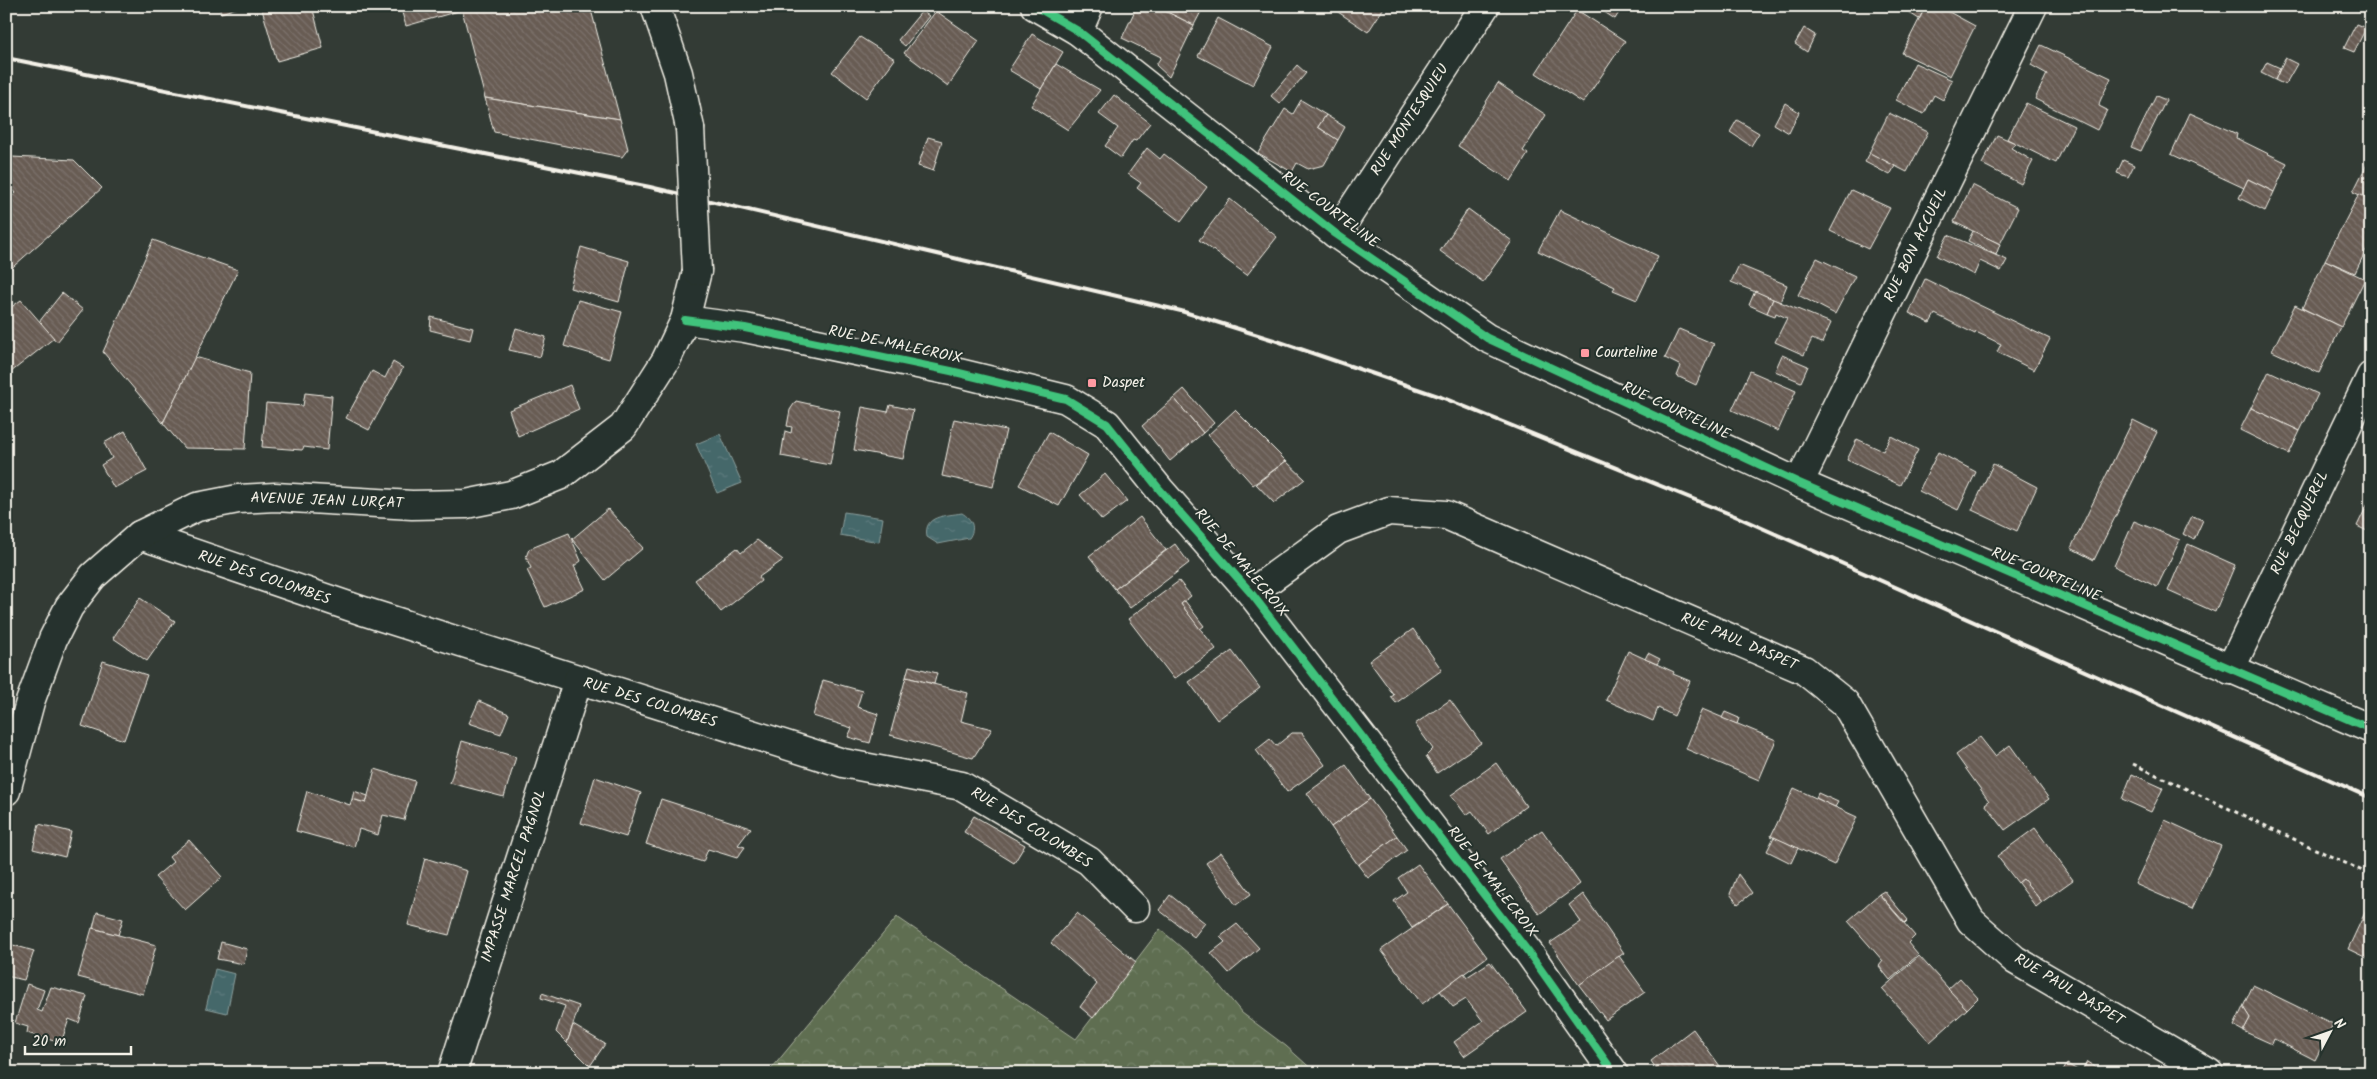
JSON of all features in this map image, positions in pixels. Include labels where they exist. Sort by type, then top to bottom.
[{"type":"street","name":"AVENUE JEAN LURÇAT","points":[[6,791],[30,702],[53,639],[65,615],[93,576],[140,535],[197,507],[238,499],[275,497],[412,504],[466,504],[511,495],[561,474],[623,427],[666,360],[685,320],[696,271],[690,128],[678,73],[655,6]]},
{"type":"street","name":"RUE COURTELINE","points":[[1035,6],[1078,31],[1336,234],[1487,338],[1799,483],[2230,670],[2371,728]]},
{"type":"street","points":[[1078,31],[1089,6]]},
{"type":"street","name":"RUE MONTESQUIEU","points":[[1336,234],[1485,6]]},
{"type":"street","name":"RUE BON ACCUEIL","points":[[1799,483],[2033,6]]},
{"type":"street","name":"RUE DE MALECROIX","points":[[685,320],[763,332],[951,371],[1066,398],[1107,424],[1160,490],[1252,593],[1529,953],[1614,1073]]},
{"type":"street","name":"RUE BECQUEREL","points":[[2230,670],[2371,376]]},
{"type":"street","name":"RUE PAUL DASPET","points":[[1252,593],[1338,530],[1389,510],[1446,515],[1804,670],[1845,703],[1971,921],[2015,960],[2210,1073]]},
{"type":"street","name":"RUE DES COLOMBES","points":[[140,535],[363,611],[843,763],[962,786],[1089,861],[1135,908]]},
{"type":"street","name":"IMPASSE MARCEL PAGNOL","points":[[452,1073],[578,680]]},
{"type":"path","points":[[2133,764],[2371,875]]},
{"type":"green space","points":[[897,917],[1076,1039],[1160,929],[1204,967],[1242,1013],[1286,1046],[1316,1073],[768,1073]]},
{"type":"water","points":[[720,434],[742,483],[717,493],[696,444]]},
{"type":"water","points":[[844,512],[883,518],[879,542],[840,535]]},
{"type":"water","points":[[962,513],[972,524],[969,538],[938,544],[927,537],[928,524],[932,521],[942,516]]},
{"type":"water","points":[[215,969],[235,974],[227,1013],[206,1008]]},
{"type":"building","points":[[219,6],[242,6],[221,13]]},
{"type":"building","points":[[261,6],[312,6],[323,48],[277,61]]},
{"type":"building","points":[[400,6],[590,6],[620,119],[485,98],[462,10],[406,26]]},
{"type":"building","points":[[1137,6],[1155,6],[1194,25],[1169,77],[1156,65],[1161,57],[1122,38]]},
{"type":"building","points":[[1155,6],[1204,6],[1194,25]]},
{"type":"building","points":[[1329,6],[1385,6],[1368,32]]},
{"type":"building","points":[[1595,6],[1623,6],[1615,19]]},
{"type":"building","points":[[1911,6],[1926,6],[1919,19],[1908,12]]},
{"type":"building","points":[[1926,6],[1938,6],[1975,26],[1950,76],[1902,53]]},
{"type":"building","points":[[1577,10],[1625,41],[1583,103],[1536,73]]},
{"type":"building","points":[[922,11],[929,16],[905,46],[898,40]]},
{"type":"building","points":[[936,11],[979,41],[948,86],[904,53]]},
{"type":"building","points":[[1218,18],[1273,47],[1253,85],[1198,56]]},
{"type":"building","points":[[2356,24],[2366,28],[2354,52],[2344,48]]},
{"type":"building","points":[[1804,28],[1815,35],[1807,52],[1795,44]]},
{"type":"building","points":[[1032,34],[1063,52],[1041,89],[1009,70]]},
{"type":"building","points":[[860,37],[895,59],[866,98],[832,72]]},
{"type":"building","points":[[2041,45],[2111,78],[2100,101],[2099,106],[2107,110],[2097,130],[2035,99],[2047,74],[2031,65]]},
{"type":"building","points":[[2285,58],[2297,64],[2285,85],[2275,80]]},
{"type":"building","points":[[2267,62],[2280,68],[2275,80],[2261,73]]},
{"type":"building","points":[[1915,63],[1952,80],[1943,100],[1934,95],[1924,114],[1896,100]]},
{"type":"building","points":[[1056,64],[1100,90],[1068,130],[1031,106]]},
{"type":"building","points":[[1297,65],[1306,73],[1280,104],[1271,96]]},
{"type":"building","points":[[1498,83],[1546,115],[1523,151],[1528,154],[1511,181],[1458,146]]},
{"type":"building","points":[[1114,95],[1150,123],[1136,141],[1133,140],[1121,158],[1105,146],[1118,128],[1099,114]]},
{"type":"building","points":[[2156,96],[2166,100],[2141,151],[2131,147]]},
{"type":"building","points":[[485,98],[620,119],[628,149],[622,157],[494,132]]},
{"type":"building","points":[[1301,100],[1326,115],[1318,127],[1338,140],[1324,165],[1308,169],[1297,163],[1292,172],[1258,153],[1285,109],[1293,114]]},
{"type":"building","points":[[1785,103],[1799,112],[1789,133],[1774,124]]},
{"type":"building","points":[[2026,103],[2074,126],[2056,163],[2007,139]]},
{"type":"building","points":[[1889,113],[1928,132],[1907,172],[1869,153]]},
{"type":"building","points":[[2190,113],[2237,134],[2236,138],[2287,163],[2274,192],[2248,179],[2244,188],[2171,154]]},
{"type":"building","points":[[1326,115],[1345,127],[1338,140],[1318,127]]},
{"type":"building","points":[[1737,120],[1759,133],[1751,146],[1730,132]]},
{"type":"building","points":[[1997,135],[2015,143],[2011,148],[2033,161],[2021,184],[1982,164]]},
{"type":"building","points":[[928,137],[942,141],[933,171],[918,166]]},
{"type":"building","points":[[1147,148],[1160,159],[1164,154],[1207,187],[1181,222],[1137,188],[1141,183],[1128,174]]},
{"type":"building","points":[[1870,153],[1895,166],[1890,175],[1865,162]]},
{"type":"building","points":[[2371,156],[2371,200],[2353,192]]},
{"type":"building","points":[[12,157],[74,160],[102,188],[6,273],[6,202],[16,193],[6,181],[6,162]]},
{"type":"building","points":[[2123,160],[2134,165],[2128,177],[2117,173]]},
{"type":"building","points":[[2248,179],[2274,192],[2265,211],[2239,198]]},
{"type":"building","points":[[1972,185],[2018,208],[2000,244],[1954,222]]},
{"type":"building","points":[[1851,190],[1890,208],[1868,249],[1830,231]]},
{"type":"building","points":[[2359,194],[2371,200],[2371,252],[2366,250],[2355,273],[2325,260]]},
{"type":"building","points":[[1230,199],[1277,237],[1247,275],[1199,240]]},
{"type":"building","points":[[1468,209],[1512,241],[1483,282],[1440,251]]},
{"type":"building","points":[[1560,210],[1658,256],[1637,300],[1613,290],[1615,287],[1538,251]]},
{"type":"building","points":[[1973,231],[2000,244],[1996,255],[1968,241]]},
{"type":"building","points":[[1948,235],[2007,260],[2001,271],[1980,261],[1974,275],[1937,256]]},
{"type":"building","points":[[153,240],[238,270],[163,423],[103,352]]},
{"type":"building","points":[[581,247],[629,261],[619,302],[570,288]]},
{"type":"building","points":[[1817,258],[1855,276],[1835,314],[1798,295]]},
{"type":"building","points":[[2325,260],[2365,279],[2341,327],[2302,308]]},
{"type":"building","points":[[1739,265],[1787,285],[1780,302],[1731,282]]},
{"type":"building","points":[[1925,279],[2050,339],[2034,370],[1997,352],[2001,344],[1976,332],[1975,334],[1935,314],[1930,323],[1909,313]]},
{"type":"building","points":[[1755,291],[1773,299],[1767,313],[1749,305]]},
{"type":"building","points":[[62,293],[83,310],[57,342],[39,322]]},
{"type":"building","points":[[1773,299],[1831,323],[1822,343],[1812,339],[1804,355],[1775,342],[1787,318],[1776,313],[1775,316],[1767,313]]},
{"type":"building","points":[[21,300],[54,338],[6,376],[6,311]]},
{"type":"building","points":[[578,300],[622,312],[609,359],[564,346]]},
{"type":"building","points":[[2295,305],[2341,327],[2319,373],[2272,351]]},
{"type":"building","points":[[431,317],[473,328],[470,340],[430,330]]},
{"type":"building","points":[[516,328],[546,337],[540,357],[509,350]]},
{"type":"building","points":[[1679,329],[1714,344],[1696,385],[1677,376],[1681,366],[1665,358]]},
{"type":"building","points":[[1782,355],[1808,366],[1801,382],[1775,371]]},
{"type":"building","points":[[195,357],[250,373],[245,449],[184,448],[163,423]]},
{"type":"building","points":[[393,362],[403,368],[369,430],[346,418],[372,371],[385,378]]},
{"type":"building","points":[[1750,371],[1796,391],[1778,431],[1732,410]]},
{"type":"building","points":[[2269,371],[2318,394],[2300,431],[2251,408]]},
{"type":"building","points":[[570,385],[579,409],[518,436],[509,410]]},
{"type":"building","points":[[1184,389],[1214,423],[1203,433],[1174,398]]},
{"type":"building","points":[[305,393],[332,396],[327,450],[304,447],[302,450],[262,447],[266,403],[303,406]]},
{"type":"building","points":[[1174,398],[1203,433],[1170,461],[1142,426]]},
{"type":"building","points":[[796,401],[840,411],[830,465],[781,456],[785,431],[791,433],[792,427],[787,426],[790,410]]},
{"type":"building","points":[[890,405],[913,410],[903,459],[854,450],[862,407],[888,412]]},
{"type":"building","points":[[2251,408],[2300,431],[2289,454],[2240,430]]},
{"type":"building","points":[[1235,410],[1286,461],[1253,485],[1208,435]]},
{"type":"building","points":[[954,419],[1006,430],[993,487],[942,476]]},
{"type":"building","points":[[2133,420],[2157,432],[2094,560],[2071,548]]},
{"type":"building","points":[[125,431],[147,471],[114,488],[101,465],[112,458],[104,443]]},
{"type":"building","points":[[1049,432],[1088,455],[1059,506],[1019,485]]},
{"type":"building","points":[[1891,436],[1918,450],[1900,485],[1847,460],[1857,439],[1883,451]]},
{"type":"building","points":[[1938,452],[1976,472],[1958,510],[1919,491]]},
{"type":"building","points":[[1286,461],[1305,479],[1274,503],[1256,484]]},
{"type":"building","points":[[1993,464],[2037,487],[2017,531],[1972,510]]},
{"type":"building","points":[[1105,474],[1127,501],[1102,520],[1080,495]]},
{"type":"building","points":[[2371,497],[2371,533],[2357,526]]},
{"type":"building","points":[[608,509],[643,548],[605,580],[572,539]]},
{"type":"building","points":[[2192,516],[2203,520],[2194,540],[2183,534]]},
{"type":"building","points":[[1140,517],[1166,550],[1115,589],[1089,556]]},
{"type":"building","points":[[2134,521],[2180,540],[2157,587],[2114,566]]},
{"type":"building","points":[[569,533],[581,561],[574,566],[585,589],[545,607],[527,570],[531,568],[526,557],[529,549]]},
{"type":"building","points":[[757,540],[783,560],[759,577],[761,581],[721,612],[695,580],[737,548],[741,553]]},
{"type":"building","points":[[1175,544],[1189,563],[1130,608],[1115,589]]},
{"type":"building","points":[[2188,544],[2235,565],[2215,612],[2168,591]]},
{"type":"building","points":[[1179,581],[1191,596],[1181,604],[1216,649],[1174,679],[1128,619]]},
{"type":"building","points":[[140,598],[175,621],[147,661],[113,638]]},
{"type":"building","points":[[1185,601],[1204,626],[1200,629],[1181,604]]},
{"type":"building","points":[[1413,629],[1442,670],[1396,703],[1391,697],[1394,695],[1369,661]]},
{"type":"building","points":[[1232,651],[1260,688],[1217,720],[1189,682]]},
{"type":"building","points":[[1628,651],[1690,681],[1674,716],[1658,708],[1653,721],[1606,700]]},
{"type":"building","points":[[1648,653],[1660,659],[1657,664],[1645,659]]},
{"type":"building","points":[[103,661],[147,675],[124,740],[82,726]]},
{"type":"building","points":[[909,666],[937,673],[934,684],[906,677]]},
{"type":"building","points":[[906,677],[968,693],[961,721],[992,729],[973,758],[890,735]]},
{"type":"building","points":[[823,680],[862,691],[857,707],[878,714],[870,743],[848,737],[852,728],[813,716]]},
{"type":"building","points":[[1450,700],[1481,743],[1437,773],[1426,756],[1433,749],[1415,724]]},
{"type":"building","points":[[479,701],[509,714],[501,734],[469,723]]},
{"type":"building","points":[[1702,709],[1776,740],[1759,780],[1686,749]]},
{"type":"building","points":[[1725,712],[1739,718],[1737,724],[1722,718]]},
{"type":"building","points":[[1292,733],[1302,733],[1325,765],[1287,792],[1256,750],[1270,739],[1276,746]]},
{"type":"building","points":[[1980,737],[1995,756],[2010,745],[2049,799],[2005,830],[1985,804],[1989,801],[1956,755]]},
{"type":"building","points":[[462,741],[516,757],[504,797],[450,783]]},
{"type":"building","points":[[1496,763],[1526,806],[1489,834],[1472,811],[1466,815],[1451,795]]},
{"type":"building","points":[[1346,765],[1370,799],[1331,827],[1307,793]]},
{"type":"building","points":[[375,769],[415,781],[404,820],[383,815],[378,835],[359,829],[354,847],[296,831],[307,791],[350,805],[352,799],[366,803]]},
{"type":"building","points":[[2132,774],[2163,788],[2151,812],[2122,799]]},
{"type":"building","points":[[595,777],[641,793],[626,837],[581,823]]},
{"type":"building","points":[[1794,788],[1857,817],[1834,865],[1771,836]]},
{"type":"building","points":[[354,791],[368,796],[366,803],[352,799]]},
{"type":"building","points":[[1818,793],[1838,802],[1835,807],[1816,798]]},
{"type":"building","points":[[661,799],[751,828],[738,845],[745,847],[737,858],[708,849],[703,862],[646,844]]},
{"type":"building","points":[[1370,799],[1397,836],[1358,865],[1331,827]]},
{"type":"building","points":[[974,816],[1025,845],[1014,863],[964,832]]},
{"type":"building","points":[[2165,820],[2221,846],[2192,909],[2135,884]]},
{"type":"building","points":[[39,824],[71,832],[65,857],[33,849]]},
{"type":"building","points":[[2035,828],[2073,880],[2042,902],[2023,879],[2018,883],[1997,856]]},
{"type":"building","points":[[1542,830],[1580,884],[1539,914],[1500,859]]},
{"type":"building","points":[[1397,836],[1407,850],[1368,878],[1358,865]]},
{"type":"building","points":[[1774,837],[1798,848],[1791,863],[1767,851]]},
{"type":"building","points":[[189,840],[222,877],[185,910],[155,877],[173,862],[169,857]]},
{"type":"building","points":[[1221,852],[1251,894],[1236,905],[1206,863]]},
{"type":"building","points":[[425,858],[467,871],[449,935],[408,925]]},
{"type":"building","points":[[1418,864],[1448,904],[1412,928],[1394,901],[1407,892],[1398,878]]},
{"type":"building","points":[[1738,874],[1752,893],[1738,904],[1730,894]]},
{"type":"building","points":[[2023,879],[2042,902],[2036,907],[2018,883]]},
{"type":"building","points":[[1884,891],[1908,920],[1905,923],[1879,894]]},
{"type":"building","points":[[1583,894],[1624,953],[1579,985],[1550,943],[1581,922],[1569,905]]},
{"type":"building","points":[[1879,894],[1915,936],[1908,943],[1918,955],[1890,980],[1879,966],[1883,961],[1848,921]]},
{"type":"building","points":[[1170,895],[1205,923],[1194,937],[1159,910]]},
{"type":"building","points":[[1448,904],[1487,957],[1422,1004],[1381,950]]},
{"type":"building","points":[[2368,906],[2371,908],[2371,960],[2348,949]]},
{"type":"building","points":[[97,912],[123,919],[118,935],[93,928]]},
{"type":"building","points":[[1077,913],[1136,962],[1093,1018],[1080,1007],[1097,984],[1051,943]]},
{"type":"building","points":[[1237,924],[1259,948],[1229,973],[1211,953],[1225,942],[1220,937]]},
{"type":"building","points":[[92,928],[156,945],[143,994],[78,977]]},
{"type":"building","points":[[221,942],[247,949],[244,964],[217,959]]},
{"type":"building","points":[[6,943],[34,951],[24,980],[6,976]]},
{"type":"building","points":[[1619,956],[1645,992],[1606,1020],[1579,985]]},
{"type":"building","points":[[1919,956],[1967,1009],[1930,1042],[1882,989]]},
{"type":"building","points":[[1490,962],[1527,1012],[1464,1056],[1454,1042],[1483,1021],[1466,999],[1453,1007],[1440,991],[1464,973],[1467,977]]},
{"type":"building","points":[[1960,978],[1978,998],[1967,1009],[1948,989]]},
{"type":"building","points":[[27,984],[44,990],[37,1010],[42,1012],[51,987],[87,996],[79,1023],[69,1019],[61,1043],[27,1033],[28,1027],[15,1023]]},
{"type":"building","points":[[2253,985],[2333,1024],[2315,1060],[2274,1039],[2272,1044],[2243,1031],[2250,1018],[2243,1007]]},
{"type":"building","points":[[542,993],[579,1006],[567,1043],[556,1032],[565,1006],[541,998]]},
{"type":"building","points":[[2243,1007],[2250,1018],[2243,1031],[2234,1026]]},
{"type":"building","points":[[573,1025],[605,1044],[590,1066],[567,1043]]},
{"type":"building","points":[[1693,1029],[1725,1073],[1659,1073],[1651,1061]]},
{"type":"building","points":[[2087,1062],[2105,1073],[2062,1073],[2067,1064],[2081,1072]]},
{"type":"railway","points":[[6,58],[650,187],[1181,311],[1277,341],[1441,397],[1735,516],[2371,798]]},
{"type":"cycle path","points":[[1035,6],[1078,31],[1336,234],[1487,338],[1799,483],[2371,729]]},
{"type":"cycle path","points":[[685,320],[745,328],[951,371],[1066,399],[1107,424],[1160,490],[1251,593],[1529,953],[1614,1073]]},
{"type":"place","name":"Courteline","points":[[1585,353]]},
{"type":"place","name":"Daspet","points":[[1092,383]]}]
